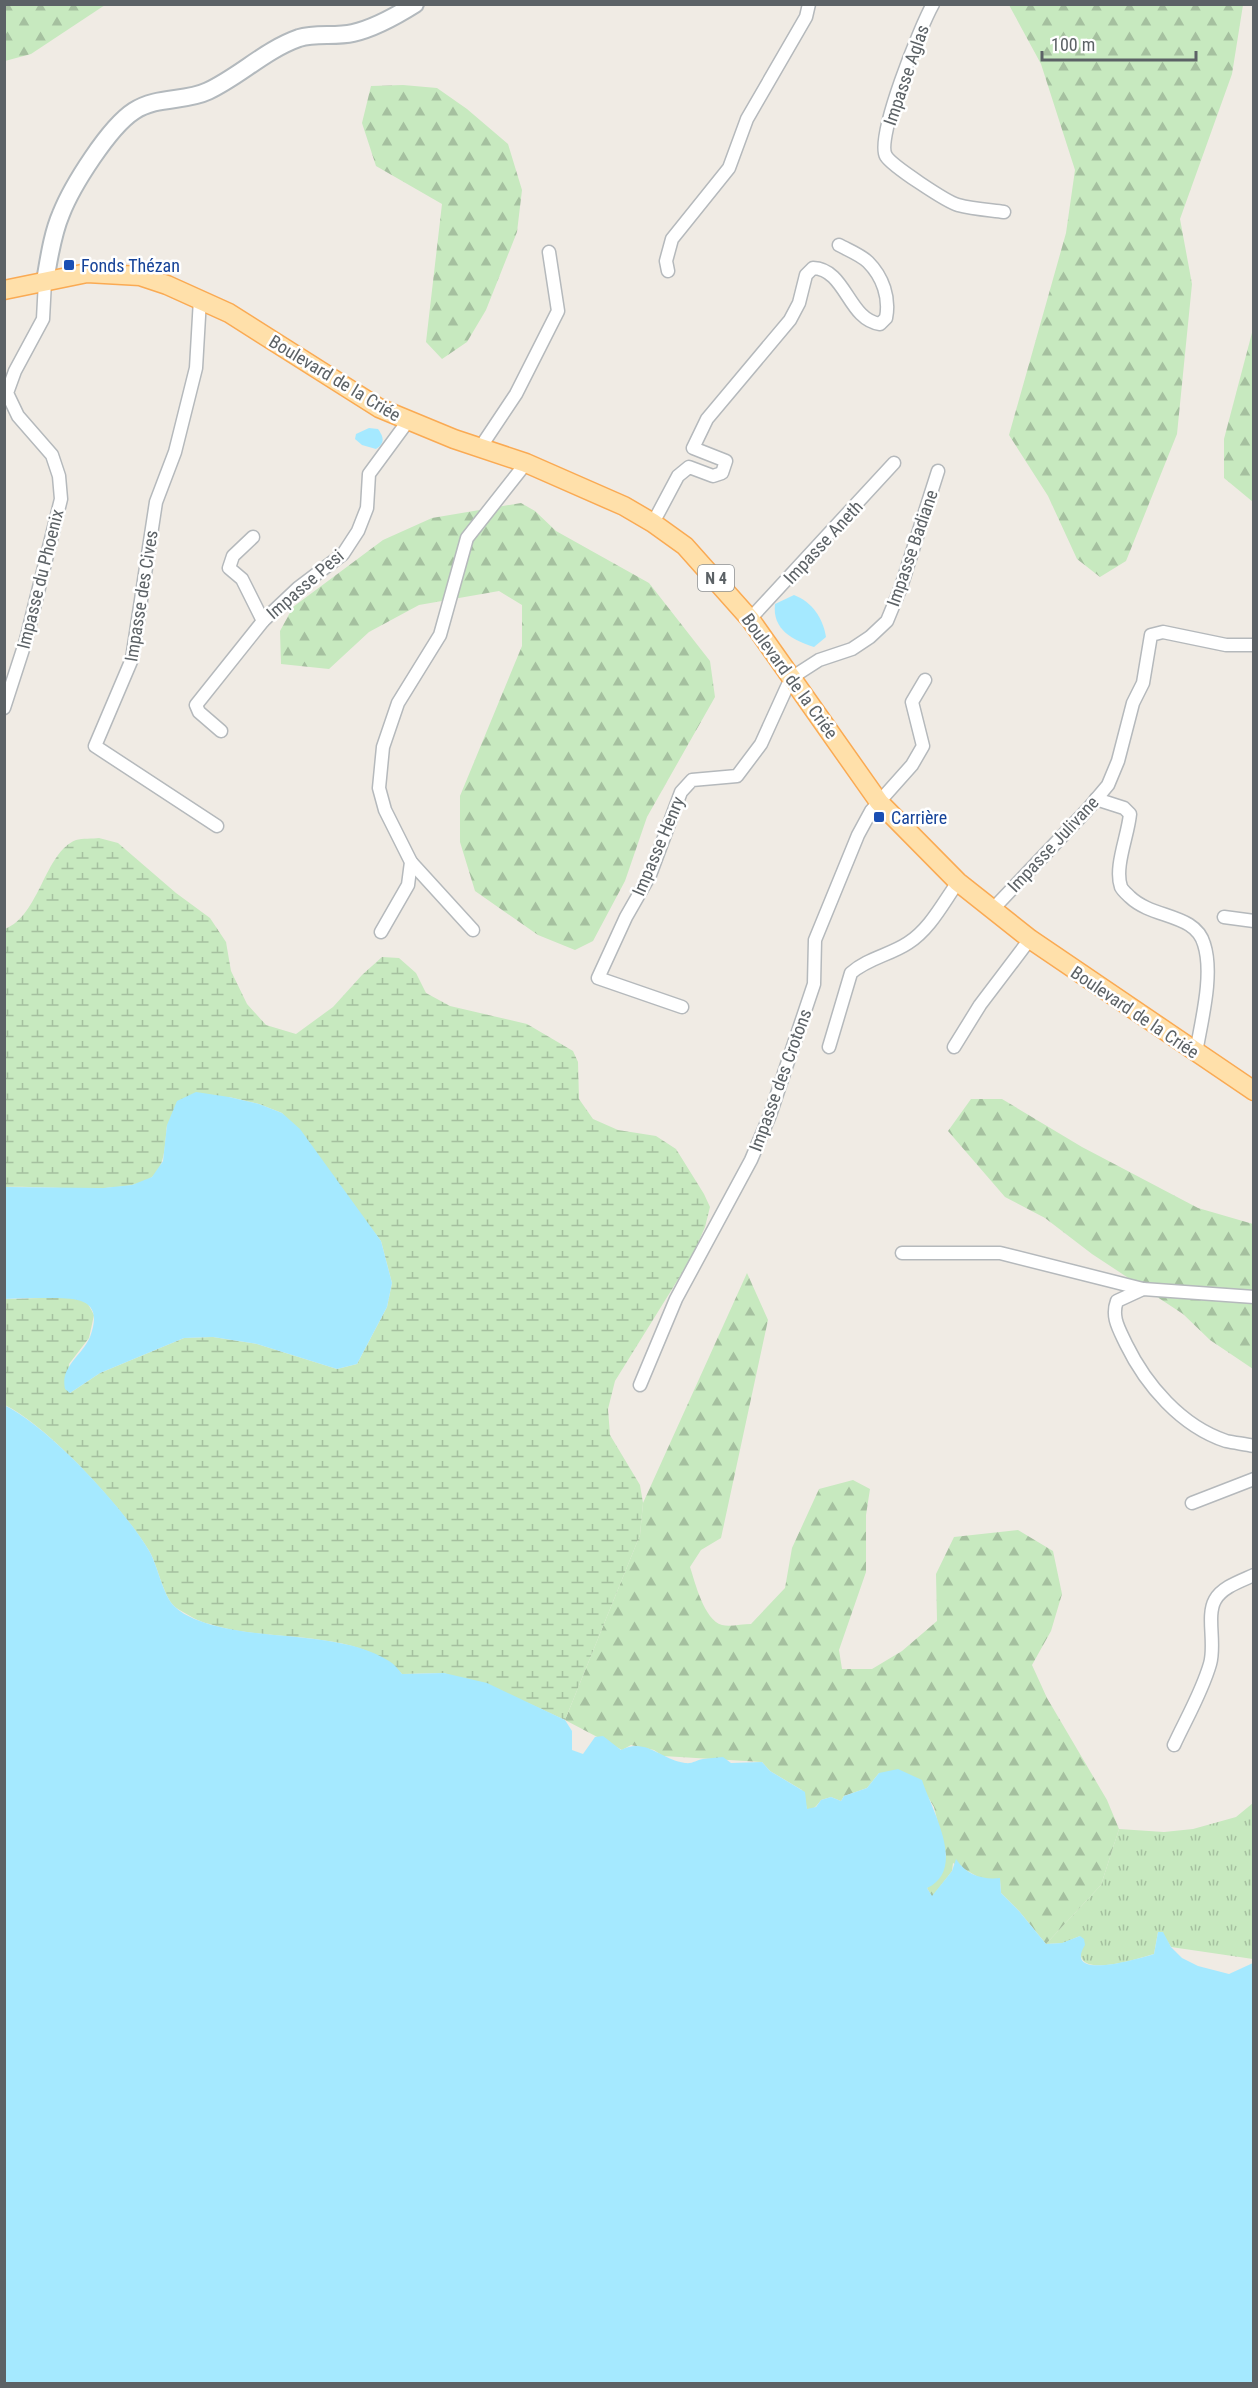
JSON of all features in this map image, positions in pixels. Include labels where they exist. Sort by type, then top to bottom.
[{"type":"main road","name":"Boulevard de la Criée","points":[[4,290],[87,273],[113,272],[140,276],[230,313],[379,408],[480,448],[526,463],[624,506],[653,523],[685,546],[750,619],[879,802],[958,882],[1030,939],[1254,1091]]},
{"type":"street","points":[[45,281],[61,214],[81,177],[102,146],[118,125],[134,111],[156,101],[206,92],[272,51],[300,38],[353,33],[391,19],[415,4]]},
{"type":"street","points":[[668,272],[666,261],[672,239],[729,168],[747,119],[806,18],[809,4]]},
{"type":"street","name":"Impasse Aglas","points":[[933,4],[921,26],[887,124],[883,146],[886,157],[917,181],[956,204],[1004,212]]},
{"type":"street","points":[[653,523],[678,476],[690,467],[713,476],[722,473],[726,461],[693,448],[707,419],[790,321],[799,303],[806,275],[813,268],[822,268],[834,278],[857,311],[870,322],[880,324],[886,318],[889,305],[884,285],[868,261],[839,245]]},
{"type":"street","points":[[480,448],[516,394],[558,311],[549,252]]},
{"type":"street","name":"Impasse du Phoenix","points":[[4,708],[26,640],[60,500],[59,476],[52,455],[18,416],[7,393],[19,361],[43,319],[45,281]]},
{"type":"street","name":"Impasse des Cives","points":[[200,299],[196,368],[180,436],[156,502],[132,659],[95,746],[217,826]]},
{"type":"street","name":"Impasse Pesi","points":[[221,731],[199,712],[196,705],[263,621],[298,588],[343,554],[358,531],[367,508],[369,474],[408,421]]},
{"type":"street","points":[[473,930],[411,862],[385,810],[380,789],[383,747],[398,703],[440,635],[468,538],[526,463]]},
{"type":"street","name":"Impasse Aneth","points":[[750,619],[894,464]]},
{"type":"street","name":"Impasse Badiane","points":[[792,678],[819,660],[852,649],[870,637],[887,621],[901,588],[938,471]]},
{"type":"street","points":[[253,537],[233,556],[229,568],[242,579],[263,621]]},
{"type":"street","name":"Impasse Julivane","points":[[992,910],[1108,784],[1118,760],[1131,709],[1143,683],[1151,635],[1163,632],[1226,645],[1254,645]]},
{"type":"street","name":"Impasse Henry","points":[[682,1007],[598,978],[626,917],[651,875],[681,792],[692,780],[737,776],[761,744],[792,678]]},
{"type":"street","name":"Impasse des Crotons","points":[[640,1385],[676,1299],[751,1160],[771,1115],[814,984],[815,940],[858,835],[871,811],[912,765],[923,746],[912,702],[925,680]]},
{"type":"street","points":[[1096,799],[1124,808],[1130,814],[1119,872],[1121,888],[1139,905],[1187,921],[1198,930],[1204,944],[1207,979],[1196,1053]]},
{"type":"street","points":[[381,932],[408,885],[411,862]]},
{"type":"street","points":[[829,1047],[851,973],[860,965],[907,944],[922,932],[958,882]]},
{"type":"street","points":[[1224,917],[1254,921]]},
{"type":"street","points":[[954,1047],[980,1005],[1030,939]]},
{"type":"street","points":[[902,1252],[1000,1253],[1143,1289],[1254,1297]]},
{"type":"street","points":[[1143,1289],[1117,1301],[1114,1310],[1115,1322],[1138,1368],[1169,1404],[1201,1428],[1227,1441],[1254,1446]]},
{"type":"street","points":[[1192,1503],[1254,1479]]},
{"type":"street","points":[[1174,1745],[1210,1664],[1214,1647],[1212,1608],[1216,1598],[1223,1590],[1254,1575]]},
{"type":"green space","points":[[5,4],[105,5],[31,54],[5,61]]},
{"type":"green space","points":[[1009,5],[1243,5],[1232,74],[1180,219],[1192,284],[1177,434],[1126,561],[1100,577],[1077,559],[1048,496],[1009,435],[1066,233],[1075,170],[1041,64]]},
{"type":"green space","points":[[403,85],[437,88],[467,109],[508,144],[522,190],[517,232],[486,310],[467,342],[442,359],[426,342],[442,204],[376,166],[362,123],[371,86]]},
{"type":"green space","points":[[1253,329],[1253,502],[1224,478],[1224,439]]},
{"type":"green space","points":[[521,503],[535,511],[556,531],[649,583],[710,661],[715,697],[647,817],[625,881],[593,941],[575,950],[538,935],[475,891],[460,842],[460,796],[522,646],[522,605],[499,591],[419,605],[369,632],[329,669],[281,664],[280,631],[293,607],[383,540],[432,518]]},
{"type":"green space","points":[[99,838],[118,843],[176,893],[210,918],[226,942],[231,971],[247,1004],[266,1025],[296,1034],[333,1007],[382,957],[399,958],[416,973],[426,993],[450,1006],[527,1024],[573,1051],[578,1062],[579,1099],[593,1119],[618,1130],[656,1136],[676,1149],[704,1194],[710,1207],[705,1227],[692,1257],[615,1381],[608,1409],[610,1435],[640,1485],[643,1503],[640,1535],[565,1720],[528,1703],[444,1673],[402,1674],[384,1660],[364,1650],[341,1643],[242,1631],[193,1618],[171,1602],[148,1549],[103,1491],[42,1430],[5,1405],[5,1299],[76,1297],[88,1304],[94,1315],[89,1338],[69,1364],[70,1393],[100,1373],[184,1338],[213,1337],[257,1344],[337,1369],[357,1364],[387,1307],[392,1283],[381,1241],[282,1113],[259,1104],[229,1097],[167,1125],[160,1166],[152,1177],[140,1183],[103,1188],[5,1187],[5,929],[17,922],[26,911],[56,857],[65,847],[76,840]]},
{"type":"green space","points":[[971,1099],[1002,1099],[1082,1147],[1198,1208],[1253,1224],[1253,1369],[1210,1340],[1183,1314],[1092,1254],[1045,1218],[1005,1197],[948,1131]]},
{"type":"green space","points":[[747,1273],[768,1320],[721,1538],[701,1550],[690,1567],[701,1600],[710,1616],[722,1625],[751,1624],[785,1588],[792,1548],[819,1489],[853,1480],[870,1489],[866,1515],[866,1572],[839,1650],[842,1669],[872,1669],[902,1651],[937,1621],[936,1574],[954,1537],[1018,1530],[1053,1551],[1062,1594],[1051,1631],[1032,1665],[1047,1698],[1107,1800],[1119,1829],[1101,1885],[1046,1944],[1001,1893],[1000,1879],[982,1879],[953,1863],[952,1871],[932,1897],[927,1888],[944,1863],[946,1855],[934,1807],[928,1797],[879,1773],[867,1788],[844,1796],[841,1801],[831,1797],[807,1809],[802,1790],[770,1771],[762,1762],[663,1756],[654,1750],[631,1745],[622,1750],[565,1720],[640,1535],[643,1503]]},
{"type":"green space","points":[[1253,1803],[1253,1959],[1171,1947],[1162,1932],[1158,1932],[1154,1954],[1105,1965],[1087,1963],[1082,1959],[1080,1936],[1063,1943],[1046,1944],[1101,1885],[1119,1829],[1164,1832],[1193,1829],[1236,1817]]},
{"type":"water","points":[[369,428],[378,429],[382,437],[381,444],[376,449],[362,445],[355,439],[356,434]]},
{"type":"water","points":[[794,595],[811,606],[822,623],[826,637],[814,647],[786,633],[777,621],[775,604]]},
{"type":"water","points":[[196,1092],[259,1104],[282,1113],[300,1129],[381,1241],[392,1283],[387,1307],[357,1364],[337,1369],[257,1344],[213,1337],[184,1338],[100,1373],[70,1393],[65,1389],[66,1374],[90,1337],[94,1314],[84,1302],[67,1298],[5,1299],[5,1187],[103,1188],[132,1185],[152,1177],[163,1161],[167,1125],[177,1101]]},
{"type":"water","points":[[4,1405],[42,1430],[103,1491],[148,1549],[171,1602],[179,1611],[194,1619],[237,1630],[350,1645],[389,1661],[402,1674],[444,1673],[487,1683],[565,1720],[572,1731],[572,1750],[583,1754],[595,1737],[603,1736],[621,1750],[638,1746],[685,1763],[723,1757],[731,1763],[762,1762],[770,1771],[805,1792],[807,1809],[816,1807],[821,1800],[831,1797],[841,1801],[844,1796],[867,1788],[879,1773],[898,1769],[922,1780],[943,1838],[946,1853],[945,1867],[939,1879],[927,1888],[932,1896],[952,1871],[956,1859],[970,1873],[987,1878],[1000,1878],[1001,1893],[1046,1944],[1062,1943],[1080,1936],[1084,1939],[1085,1945],[1081,1956],[1084,1963],[1106,1965],[1154,1954],[1158,1932],[1163,1932],[1171,1947],[1182,1958],[1198,1966],[1229,1974],[1253,1963],[1253,2383],[5,2383]]},
{"type":"place","name":"Fonds Thézan","points":[[69,265]]},
{"type":"place","name":"Carrière","points":[[879,817]]}]
